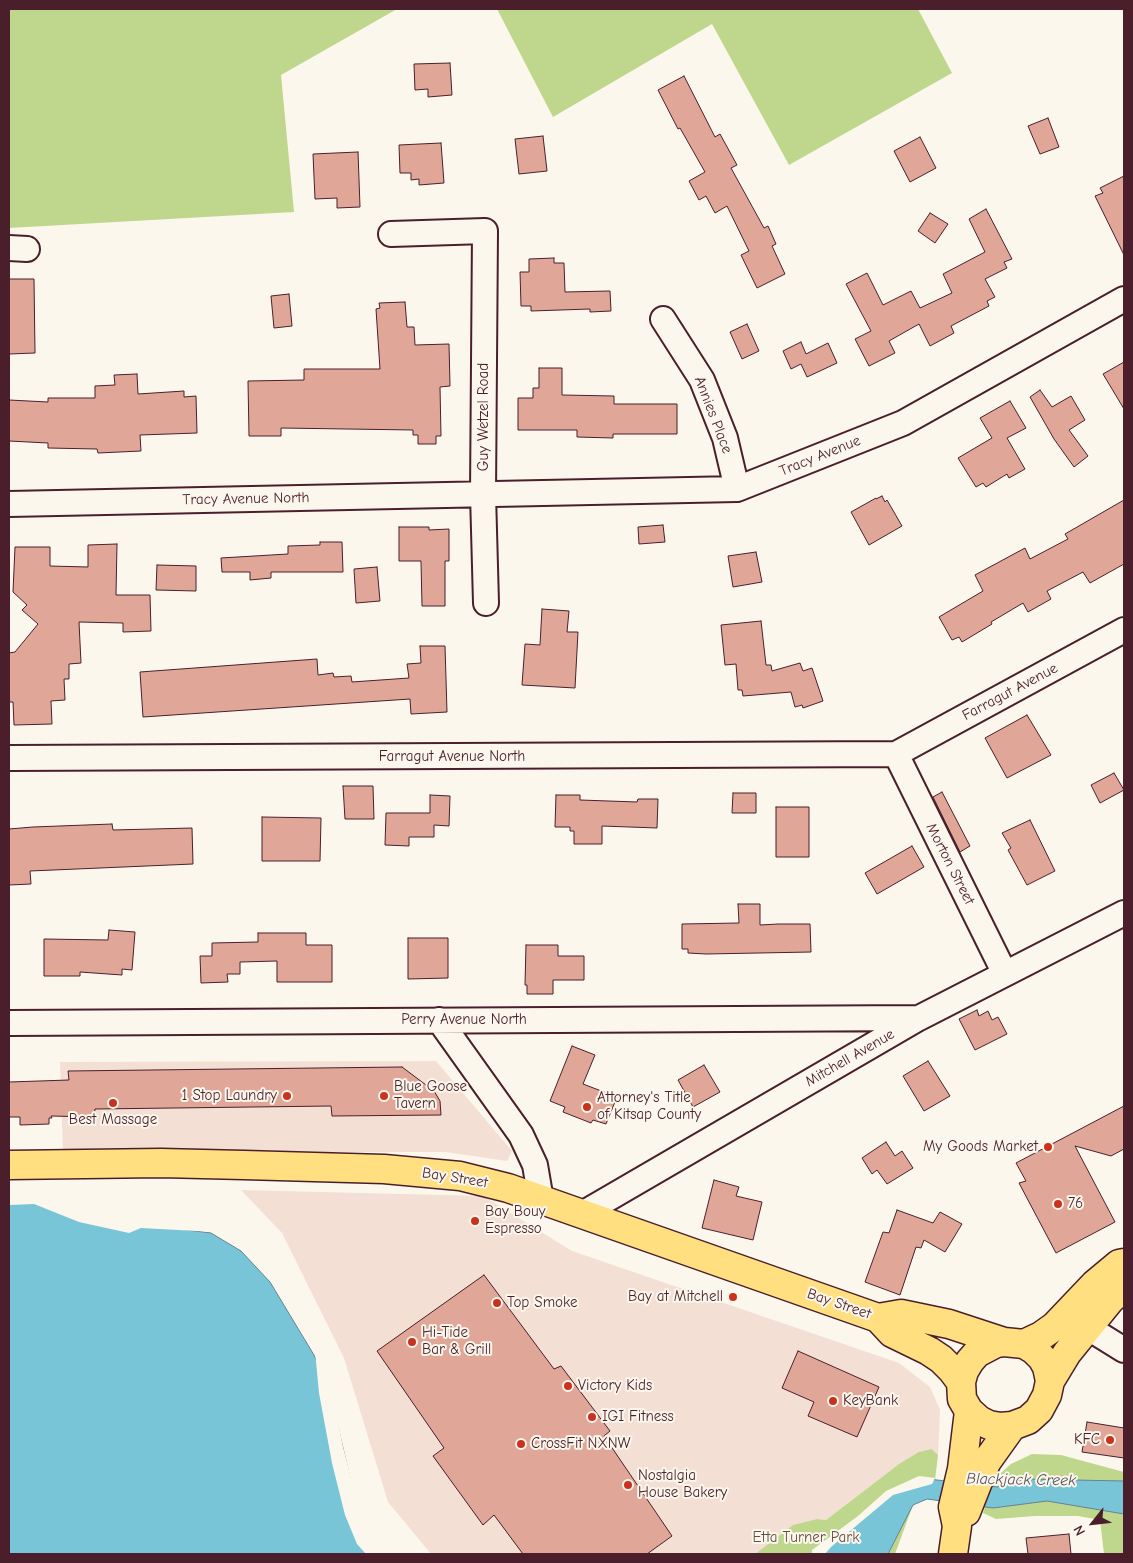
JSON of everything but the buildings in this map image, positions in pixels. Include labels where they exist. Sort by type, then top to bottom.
[{"type":"main road","name":"Bay Street","points":[[9,1165],[161,1163],[384,1169],[460,1176],[508,1188],[878,1318],[892,1333],[941,1359],[961,1382]]},
{"type":"main road","points":[[1124,1263],[1119,1264],[1095,1284],[1055,1326],[1041,1336],[1014,1343],[996,1343],[977,1353],[964,1371],[961,1382],[962,1398],[969,1411],[979,1420],[989,1425],[1000,1427],[1012,1426],[1028,1420],[1039,1410],[1047,1395],[1050,1381],[1066,1353],[1110,1300],[1124,1287]]},
{"type":"main road","name":"Bay Street","points":[[878,1318],[901,1314],[949,1324],[1014,1343]]},
{"type":"main road","points":[[1014,1343],[1034,1350],[1042,1358],[1050,1381]]},
{"type":"main road","points":[[953,1554],[959,1515],[971,1472],[969,1411]]},
{"type":"main road","points":[[971,1472],[989,1458],[1012,1426]]},
{"type":"street","name":"Guy Wetzel Road","points":[[391,234],[485,231],[483,494],[486,603]]},
{"type":"street","name":"Tracy Avenue","points":[[483,494],[737,489],[903,423],[1124,299]]},
{"type":"street","name":"Annies Place","points":[[664,319],[702,380],[724,438],[737,489]]},
{"type":"street","name":"Tracy Avenue North","points":[[9,504],[483,494]]},
{"type":"street","name":"Farragut Avenue","points":[[896,754],[1124,630]]},
{"type":"street","name":"Farragut Avenue North","points":[[9,758],[896,754]]},
{"type":"street","name":"Morton Street","points":[[896,754],[1005,974]]},
{"type":"street","name":"Mitchell Avenue","points":[[582,1214],[919,1018],[1124,913]]},
{"type":"street","name":"Perry Avenue North","points":[[9,1023],[919,1018]]},
{"type":"street","points":[[439,1020],[521,1135],[536,1165],[541,1200]]},
{"type":"street","points":[[1087,1327],[1124,1350]]},
{"type":"shaded area","points":[[436,1061],[512,1151],[507,1161],[446,1152],[63,1152],[60,1062]]},
{"type":"shaded area","points":[[241,1190],[483,1196],[572,1251],[899,1363],[930,1387],[940,1410],[938,1455],[932,1449],[899,1464],[826,1520],[817,1519],[793,1525],[755,1554],[431,1554],[388,1502],[344,1358],[282,1233]]},
{"type":"green space","points":[[9,9],[397,9],[281,75],[294,212],[9,228]]},
{"type":"green space","points":[[497,9],[918,9],[952,73],[789,165],[712,24],[553,117]]},
{"type":"green space","name":"Etta Turner Park","points":[[932,1449],[938,1455],[935,1480],[920,1478],[827,1554],[755,1554],[793,1525],[817,1519],[826,1520],[899,1464],[919,1452]]},
{"type":"green space","points":[[1032,1454],[1061,1455],[1124,1472],[1124,1554],[1104,1554],[1100,1520],[1078,1516],[1035,1516],[996,1519],[983,1513],[993,1480],[1011,1464]]},
{"type":"green space","points":[[913,1505],[895,1554],[867,1554]]},
{"type":"water","points":[[9,1201],[33,1201],[70,1215],[211,1233],[241,1251],[270,1282],[314,1355],[330,1393],[364,1537],[381,1554],[9,1554]]},
{"type":"water","points":[[920,1478],[997,1487],[1025,1479],[1124,1481],[1124,1514],[1047,1501],[993,1508],[927,1499],[913,1505],[888,1554],[811,1554],[860,1518],[888,1493]]},
{"type":"pier","points":[[9,1198],[34,1198],[70,1213],[189,1226],[215,1232],[141,1228],[129,1233],[79,1222],[34,1204],[9,1205]]},
{"type":"pier","points":[[315,1351],[332,1393],[343,1447],[366,1536],[383,1554],[366,1554],[357,1544],[345,1515],[332,1463],[319,1393]]},
{"type":"pier","points":[[919,1476],[935,1478],[932,1484],[893,1495],[825,1554],[812,1554],[812,1550],[858,1516],[886,1491]]},
{"type":"place","name":"1 Stop Laundry","points":[[287,1096]]},
{"type":"place","name":"Blue Goose Tavern","points":[[384,1096]]},
{"type":"place","name":"Best Massage","points":[[113,1103]]},
{"type":"place","name":"Attorney's Title of Kitsap County","points":[[587,1107]]},
{"type":"place","name":"My Goods Market","points":[[1048,1147]]},
{"type":"place","name":"76","points":[[1058,1204]]},
{"type":"place","name":"Bay Bouy Espresso","points":[[475,1221]]},
{"type":"place","name":"Bay at Mitchell","points":[[733,1297]]},
{"type":"place","name":"Top Smoke","points":[[497,1303]]},
{"type":"place","name":"Hi-Tide Bar & Grill","points":[[412,1342]]},
{"type":"place","name":"Victory Kids","points":[[568,1386]]},
{"type":"place","name":"KeyBank","points":[[833,1401]]},
{"type":"place","name":"IGI Fitness","points":[[592,1417]]},
{"type":"place","name":"KFC","points":[[1110,1440]]},
{"type":"place","name":"CrossFit NXNW","points":[[521,1444]]},
{"type":"place","name":"Nostalgia House Bakery","points":[[628,1485]]},
{"type":"water label","name":"Blackjack Creek","points":[[1021,1480]]}]
